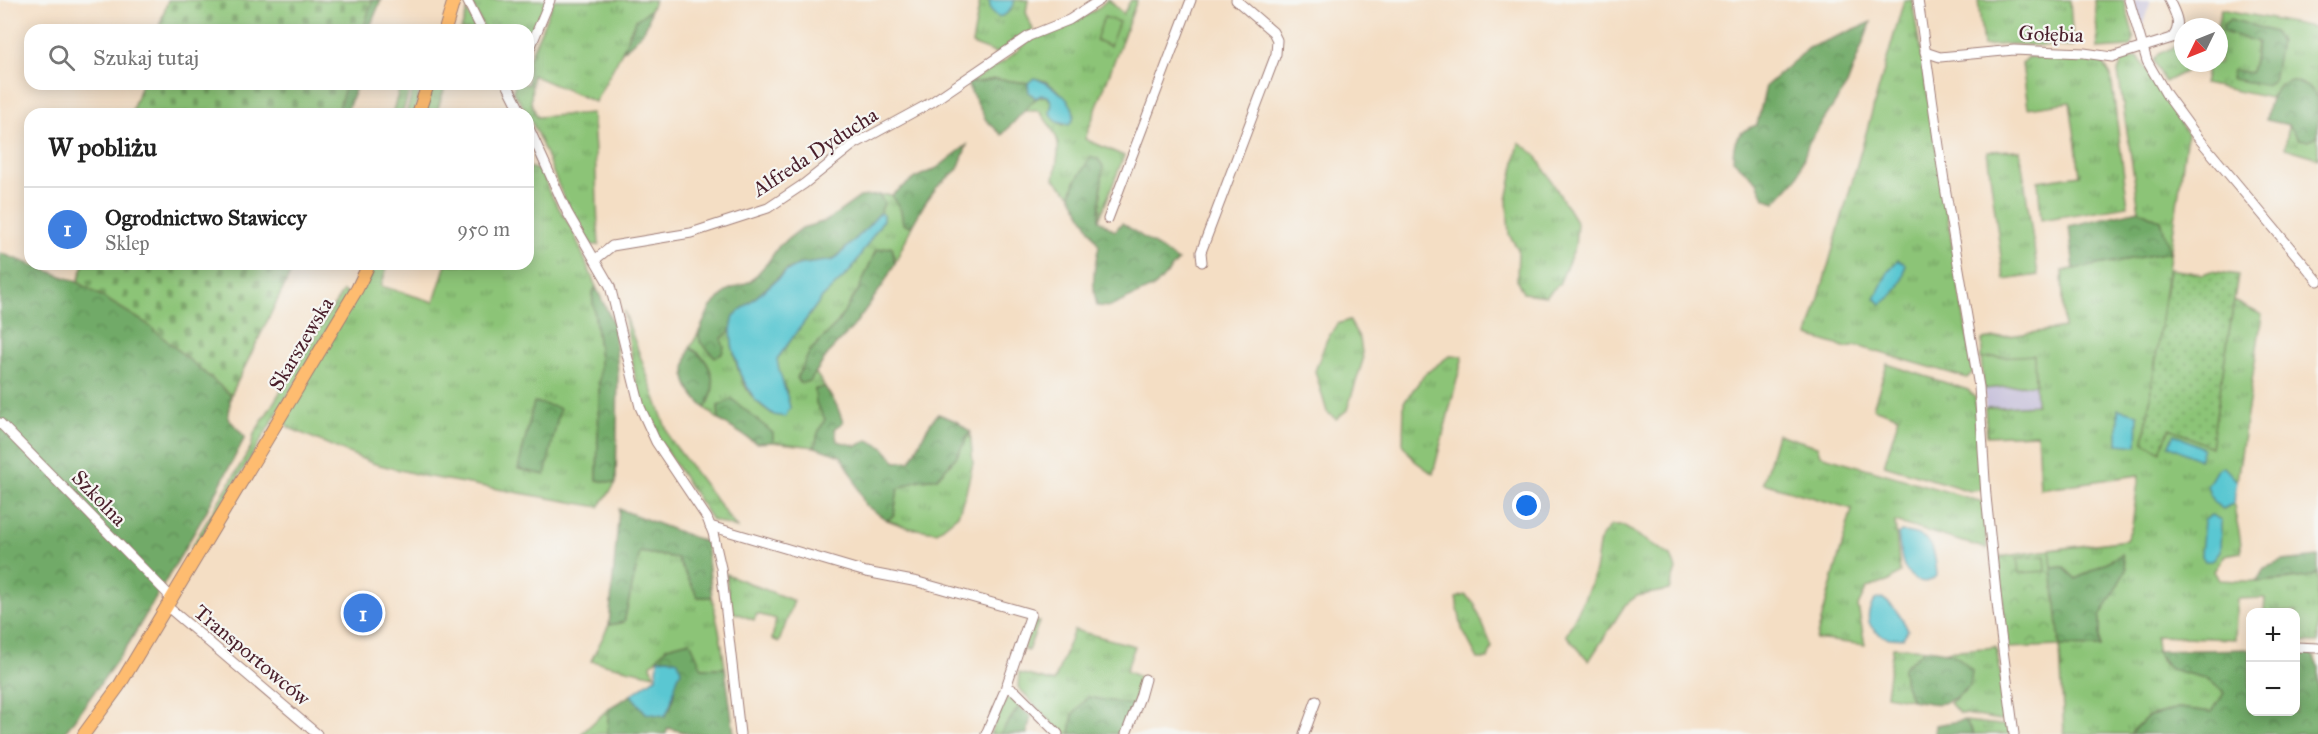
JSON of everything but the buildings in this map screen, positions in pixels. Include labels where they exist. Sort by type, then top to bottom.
[{"type":"main road","points":[[447,24],[454,0]]},
{"type":"main road","points":[[420,108],[426,90]]},
{"type":"main road","name":"Skarszewska","points":[[84,734],[119,686],[357,289],[366,270]]},
{"type":"street","points":[[467,0],[479,24]]},
{"type":"street","points":[[534,39],[550,0]]},
{"type":"street","name":"Alfreda Dyducha","points":[[596,259],[612,246],[691,233],[768,208],[804,184],[852,145],[932,102],[1029,36],[1070,20],[1100,0]]},
{"type":"street","points":[[1108,219],[1191,0]]},
{"type":"street","points":[[1202,262],[1201,252],[1276,54],[1277,40],[1273,32],[1236,0]]},
{"type":"street","points":[[1918,0],[1944,181],[1979,387],[1986,496],[2000,635],[2014,734]]},
{"type":"street","points":[[2128,0],[2142,48],[2156,77],[2196,135],[2318,281]]},
{"type":"street","name":"Gołębia","points":[[1924,52],[1940,57],[2014,50],[2084,52],[2112,57],[2169,40],[2176,34],[2178,19],[2169,0]]},
{"type":"street","points":[[1929,77],[1941,62],[1956,55]]},
{"type":"street","points":[[510,90],[519,108]]},
{"type":"street","points":[[534,139],[567,212],[610,286],[646,423],[710,526],[721,568],[740,734]]},
{"type":"street","name":"Szkolna","points":[[0,423],[168,594],[170,600]]},
{"type":"street","points":[[710,526],[866,572],[918,582],[1031,614],[1006,686],[986,734]]},
{"type":"street","name":"Transportowców","points":[[170,600],[169,608],[317,734]]},
{"type":"street","points":[[2300,647],[2318,648]]},
{"type":"street","points":[[1126,734],[1145,679]]},
{"type":"street","points":[[1006,686],[1058,734]]},
{"type":"street","points":[[1304,734],[1316,701]]},
{"type":"shaded area","points":[[2133,0],[2151,0],[2141,30]]},
{"type":"shaded area","points":[[2035,384],[2036,405],[1985,408],[1984,389]]},
{"type":"green space","points":[[168,0],[372,0],[365,24],[160,24]]},
{"type":"green space","points":[[350,0],[381,0],[371,24],[343,24]]},
{"type":"green space","points":[[470,0],[547,0],[534,31],[534,24],[482,24]]},
{"type":"green space","points":[[554,0],[655,0],[650,10],[636,20],[595,102],[534,76],[534,47]]},
{"type":"green space","points":[[980,0],[989,0],[991,10],[1010,11],[1015,0],[1028,0],[1026,12],[1033,30],[998,54],[972,44]]},
{"type":"green space","points":[[1107,0],[1123,14],[1131,0],[1137,0],[1085,139],[1124,156],[1099,220],[1102,166],[1098,159],[1075,182],[1071,195],[1054,179],[1058,157],[1056,136],[1039,111],[1024,111],[1037,98],[1048,96],[1052,103],[1050,113],[1057,122],[1063,125],[1060,92],[1045,81],[1034,78],[1028,83],[995,79],[967,84],[1005,61],[1031,39],[1082,18]]},
{"type":"green space","points":[[1904,0],[1912,0],[1973,372],[1967,378],[1857,346],[1847,348],[1808,336]]},
{"type":"green space","points":[[1978,0],[2070,0],[2073,47],[2011,44],[1983,46]]},
{"type":"green space","points":[[2095,0],[2124,0],[2134,37],[2130,47],[2098,49]]},
{"type":"green space","points":[[2221,9],[2318,28],[2318,97],[2310,88],[2280,84],[2270,98],[2204,84],[2206,72],[2228,72],[2228,33],[2258,41],[2251,73],[2266,85],[2280,42],[2228,33],[2228,18],[2219,18]]},
{"type":"green space","points":[[650,10],[645,28],[622,52],[636,20]]},
{"type":"green space","points":[[467,11],[474,24],[463,24]]},
{"type":"green space","points":[[1104,17],[1119,22],[1110,46],[1096,40]]},
{"type":"green space","points":[[2231,19],[2274,32],[2280,42],[2273,81],[2266,85],[2231,79],[2233,70],[2251,73],[2258,42],[2228,33],[2228,21]]},
{"type":"green space","points":[[1871,22],[1847,85],[1809,142],[1797,178],[1775,202],[1764,198],[1757,182],[1733,160],[1735,142],[1738,137],[1745,130],[1757,125],[1766,86],[1809,48]]},
{"type":"green space","points":[[2174,47],[2174,72],[2184,72],[2165,82],[2154,61],[2158,54]]},
{"type":"green space","points":[[2028,57],[2102,61],[2111,76],[2128,206],[2041,220],[2038,181],[2080,175],[2070,102],[2028,108],[2022,64]]},
{"type":"green space","points":[[2138,57],[2187,134],[2144,442],[2170,428],[2211,447],[2234,301],[2262,315],[2237,481],[2228,472],[2223,508],[2234,503],[2241,552],[2225,555],[2214,571],[2219,580],[2243,581],[2295,579],[2318,573],[2318,643],[2300,642],[2300,608],[2264,608],[2265,598],[2237,599],[2235,639],[2156,636],[2157,650],[2166,665],[2200,676],[2225,692],[2212,712],[2178,708],[2147,717],[2130,734],[2064,734],[2060,646],[2100,647],[2100,617],[2126,570],[2122,554],[2076,579],[2063,567],[2052,568],[2050,550],[2126,540],[2132,526],[2139,475],[2040,489],[2037,434],[1987,436],[1985,408],[2036,405],[2034,356],[1981,358],[1982,340],[2064,328],[2062,271],[2170,252],[2161,221],[2139,210],[2118,72],[2123,60]]},
{"type":"green space","points":[[995,79],[1028,83],[1029,92],[1036,98],[1002,135],[986,120],[967,84]]},
{"type":"green space","points":[[2291,80],[2310,88],[2318,97],[2318,135],[2309,141],[2299,139],[2289,125],[2266,120],[2268,107],[2276,91]]},
{"type":"green space","points":[[139,90],[344,90],[339,108],[133,108]]},
{"type":"green space","points":[[329,90],[355,90],[348,108],[331,108]]},
{"type":"green space","points":[[399,90],[410,90],[404,108],[394,108]]},
{"type":"green space","points":[[413,90],[420,90],[415,108],[408,108]]},
{"type":"green space","points":[[431,90],[444,90],[438,108],[425,108]]},
{"type":"green space","points":[[514,90],[531,90],[533,108],[524,108]]},
{"type":"green space","points":[[534,110],[537,117],[592,113],[599,245],[592,245],[572,215],[536,131]]},
{"type":"green space","points":[[2289,125],[2309,141],[2318,135],[2318,158],[2285,148]]},
{"type":"green space","points":[[1519,142],[1535,154],[1577,223],[1575,247],[1559,284],[1546,296],[1523,293],[1517,280],[1518,249],[1509,235],[1507,200]]},
{"type":"green space","points":[[967,145],[958,169],[936,188],[912,226],[903,224],[901,211],[892,195],[915,178],[937,168]]},
{"type":"green space","points":[[2020,150],[2038,275],[2004,280],[1987,151]]},
{"type":"green space","points":[[1090,158],[1098,159],[1103,166],[1099,220],[1115,231],[1122,223],[1178,261],[1156,286],[1110,307],[1097,306],[1094,276],[1099,246],[1071,195],[1075,182]]},
{"type":"green space","points":[[534,169],[542,171],[549,192],[573,231],[596,287],[592,293],[600,357],[597,480],[616,483],[599,507],[424,476],[372,463],[289,428],[283,420],[370,270],[386,270],[381,286],[434,302],[444,270],[534,270]]},
{"type":"green space","points":[[879,195],[892,195],[901,211],[903,224],[912,226],[895,263],[892,247],[876,250],[859,289],[836,325],[810,351],[810,381],[815,372],[825,387],[815,389],[816,403],[825,419],[818,433],[815,447],[773,442],[772,433],[760,423],[718,406],[719,420],[705,408],[710,400],[713,383],[708,366],[698,353],[690,348],[699,332],[700,342],[721,339],[731,330],[735,358],[749,393],[774,415],[787,392],[778,373],[777,359],[821,299],[851,270],[883,216],[880,213],[884,203]]},
{"type":"green space","points":[[879,195],[884,203],[880,213],[833,260],[798,265],[787,270],[734,316],[731,330],[721,339],[724,347],[722,354],[715,357],[700,342],[699,332],[710,308],[728,290],[751,281],[779,246],[802,228],[826,221],[860,197]]},
{"type":"green space","points":[[2139,210],[2161,221],[2170,252],[2074,269],[2069,226]]},
{"type":"green space","points":[[892,247],[895,263],[883,285],[853,327],[830,351],[810,381],[800,383],[797,378],[810,351],[836,325],[859,289],[876,250]]},
{"type":"green space","points":[[0,253],[24,262],[24,270],[46,270],[78,282],[146,323],[231,395],[228,418],[245,437],[204,516],[128,645],[64,734],[0,734]]},
{"type":"green space","points":[[2169,269],[2203,274],[2211,271],[2238,275],[2211,447],[2170,428],[2160,452],[2144,442]]},
{"type":"green space","points":[[82,270],[292,270],[231,395],[146,323],[78,282]]},
{"type":"green space","points":[[596,287],[614,325],[618,373],[616,483],[597,480],[600,357],[592,293]]},
{"type":"green space","points":[[343,291],[347,294],[344,302],[196,548],[191,548],[251,447],[254,434]]},
{"type":"green space","points":[[624,311],[670,439],[737,528],[712,520],[652,429],[638,394]]},
{"type":"green space","points":[[1349,320],[1360,339],[1363,360],[1347,410],[1336,419],[1327,412],[1315,371],[1327,339],[1338,324]]},
{"type":"green space","points":[[690,348],[704,359],[711,374],[712,391],[705,408],[692,394],[686,381],[685,367]]},
{"type":"green space","points":[[2034,355],[2035,384],[1984,389],[1981,358]]},
{"type":"green space","points":[[1449,356],[1463,356],[1433,474],[1415,461],[1403,445],[1404,402],[1425,374]]},
{"type":"green space","points":[[1887,364],[1968,390],[1975,397],[1982,490],[1970,491],[1884,465],[1899,417],[1873,408]]},
{"type":"green space","points":[[825,387],[837,406],[843,422],[835,429],[837,441],[857,446],[868,440],[883,447],[896,462],[910,461],[929,425],[938,414],[956,421],[970,432],[957,456],[937,478],[915,481],[898,489],[894,515],[887,520],[865,505],[851,472],[841,456],[815,447],[818,433],[825,419],[816,403],[815,389]]},
{"type":"green space","points":[[732,399],[773,433],[773,442],[756,443],[719,420],[718,406]]},
{"type":"green space","points":[[534,402],[560,408],[545,475],[518,469]]},
{"type":"green space","points":[[970,432],[973,463],[958,515],[937,532],[909,528],[887,520],[894,515],[898,489],[915,481],[937,478],[957,456]]},
{"type":"green space","points":[[1777,434],[1817,446],[1820,455],[1983,502],[1987,549],[1895,522],[1900,573],[1887,582],[1867,588],[1858,606],[1865,645],[1816,639],[1852,509],[1763,483]]},
{"type":"green space","points":[[619,509],[706,542],[712,597],[698,597],[677,558],[640,552],[624,622],[609,625]]},
{"type":"green space","points":[[1611,526],[1623,526],[1671,556],[1676,569],[1669,590],[1637,596],[1625,605],[1589,661],[1566,635],[1591,582],[1602,536]]},
{"type":"green space","points":[[2050,550],[2060,646],[2007,648],[1999,557]]},
{"type":"green space","points":[[639,552],[677,558],[698,597],[712,597],[725,668],[702,668],[667,647],[651,665],[654,675],[591,661],[609,625],[624,622]]},
{"type":"green space","points":[[2122,554],[2126,570],[2100,617],[2100,647],[2060,646],[2052,568],[2063,567],[2076,579]]},
{"type":"green space","points":[[2045,556],[2046,571],[2019,573],[2017,558]]},
{"type":"green space","points":[[2318,557],[2318,573],[2307,577],[2257,582],[2264,568],[2283,561]]},
{"type":"green space","points":[[726,574],[794,601],[779,642],[772,639],[776,619],[757,614],[754,620],[730,611]]},
{"type":"green space","points":[[1465,595],[1474,603],[1492,647],[1488,659],[1478,659],[1462,629],[1456,598]]},
{"type":"green space","points":[[1034,621],[1039,622],[1028,651],[1023,649]]},
{"type":"green space","points":[[1074,630],[1135,646],[1126,671],[1140,677],[1133,705],[1073,714],[1070,734],[1062,734],[1018,687],[1019,673],[1054,682]]},
{"type":"green space","points":[[690,641],[702,668],[725,668],[734,734],[690,734],[668,728],[666,734],[607,734],[609,708],[631,695],[646,713],[665,716],[674,695],[674,681],[668,658],[656,659],[667,647]]},
{"type":"green space","points":[[1893,647],[1925,649],[1903,668],[1905,685],[1912,700],[1886,695]]},
{"type":"green space","points":[[1996,647],[2008,717],[2000,720],[1959,713],[1950,703],[1970,686],[1947,651]]},
{"type":"green space","points":[[1925,649],[1946,652],[1961,660],[1972,671],[1970,686],[1944,703],[1912,700],[1905,685],[1903,668]]},
{"type":"green space","points":[[2246,649],[2246,716],[2300,716],[2300,652],[2312,653],[2318,667],[2318,734],[2130,734],[2147,717],[2178,708],[2212,712],[2224,693],[2208,679],[2170,669],[2156,651]]},
{"type":"green space","points":[[1013,696],[1022,702],[1000,734],[990,734],[1007,697]]},
{"type":"green space","points":[[1088,697],[1133,705],[1118,734],[1070,734],[1073,714]]},
{"type":"green space","points":[[1019,707],[1031,716],[1027,734],[1000,734]]},
{"type":"green space","points":[[609,708],[607,734],[581,734]]},
{"type":"green space","points":[[1965,720],[1974,734],[1935,734],[1936,725]]},
{"type":"green space","points":[[1965,721],[2008,726],[2010,734],[1974,734]]},
{"type":"water","points":[[989,0],[1015,0],[1007,14],[998,17],[991,10]]},
{"type":"water","points":[[1034,78],[1048,84],[1070,103],[1073,118],[1069,125],[1057,122],[1050,113],[1052,103],[1048,96],[1041,95],[1036,98],[1029,92],[1028,83]]},
{"type":"water","points":[[880,213],[883,215],[883,220],[851,270],[821,299],[777,359],[790,408],[785,417],[774,415],[755,400],[740,374],[732,345],[731,330],[734,316],[787,271],[798,265],[834,260]]},
{"type":"water","points":[[1898,260],[1905,264],[1904,276],[1895,292],[1881,304],[1875,298],[1889,270]]},
{"type":"water","points":[[2118,409],[2138,414],[2137,446],[2118,444]]},
{"type":"water","points":[[2174,434],[2203,448],[2199,460],[2169,445]]},
{"type":"water","points":[[2223,466],[2237,481],[2234,503],[2223,509],[2213,502],[2207,486],[2217,469]]},
{"type":"water","points":[[2211,515],[2221,520],[2220,551],[2212,561],[2205,561],[2201,554],[2204,521]]},
{"type":"water","points":[[1901,532],[1919,535],[1930,544],[1935,557],[1937,575],[1931,580],[1919,581],[1908,573],[1901,555],[1898,535]]},
{"type":"water","points":[[1882,598],[1894,608],[1906,625],[1908,630],[1903,638],[1886,637],[1873,629],[1868,616],[1870,608],[1875,600]]},
{"type":"water","points":[[668,658],[678,661],[681,671],[668,710],[665,716],[646,713],[631,695],[656,677],[658,659]]},
{"type":"place","name":"Ogrodnictwo Stawiccy","points":[[363,613]]}]
